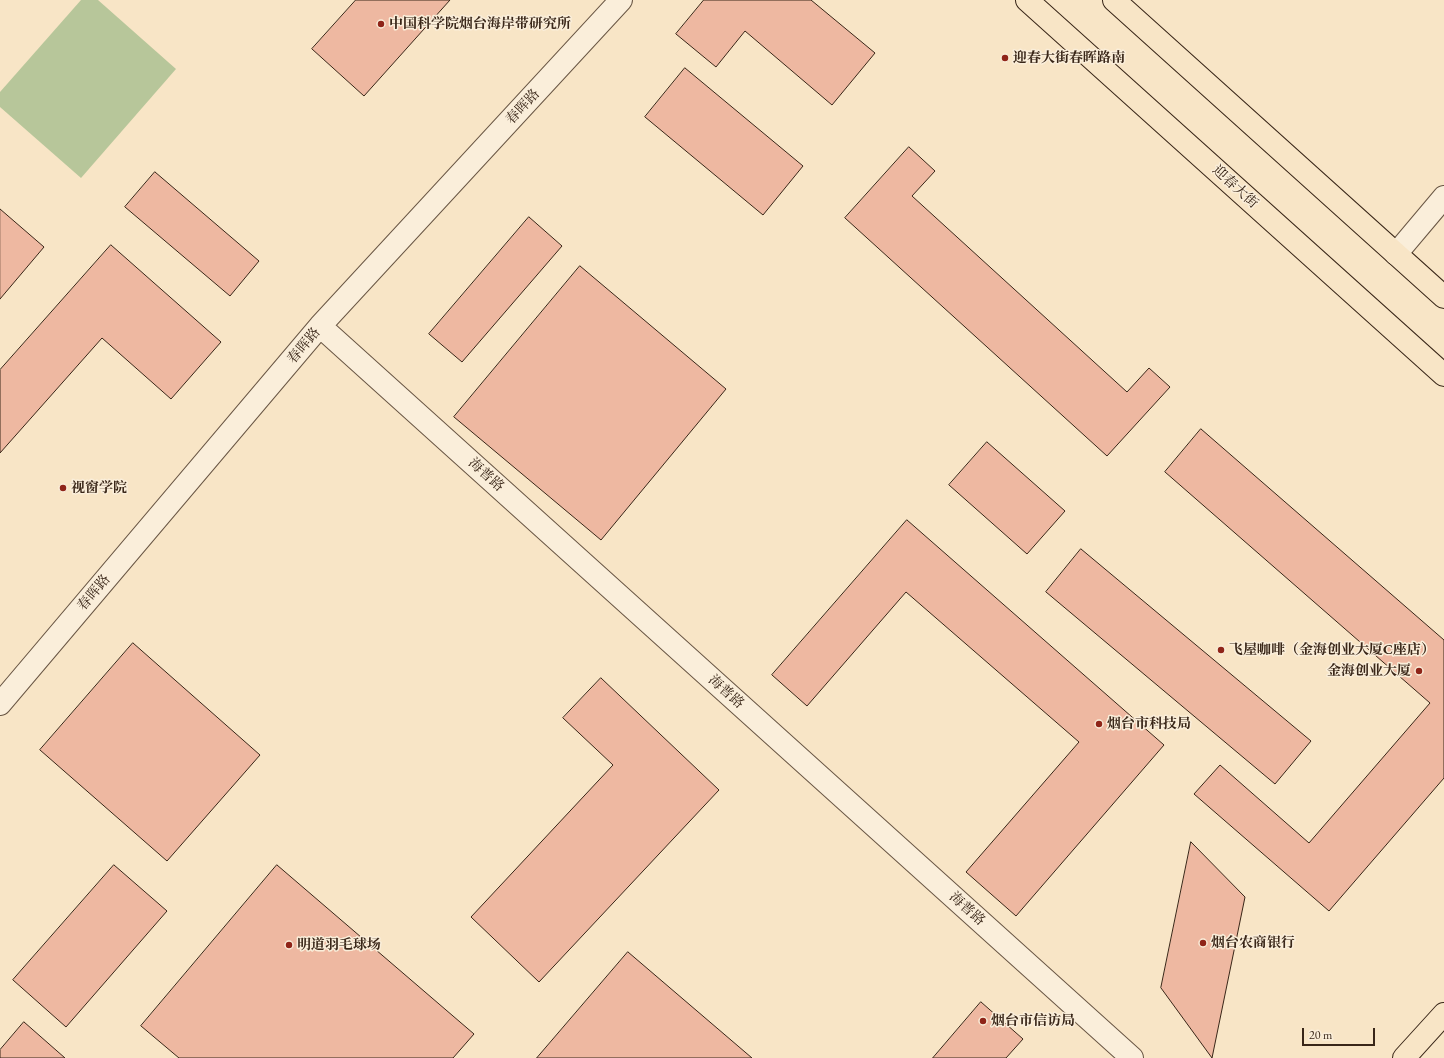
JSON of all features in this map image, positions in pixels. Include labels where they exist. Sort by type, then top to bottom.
[{"type":"main road","name":"迎春大街","points":[[1027,0],[1444,375]]},
{"type":"main road","points":[[1114,0],[1444,297]]},
{"type":"main road","points":[[1404,1058],[1444,1014]]},
{"type":"street","name":"春晖路","points":[[0,704],[320,326],[621,0]]},
{"type":"street","points":[[1396,254],[1444,197]]},
{"type":"street","name":"海普路","points":[[320,326],[1132,1058]]},
{"type":"green space","points":[[81,0],[98,0],[176,69],[81,178],[0,107],[0,92]]},
{"type":"building","name":"中国科学院烟台海岸带研究所","points":[[356,0],[450,0],[364,96],[312,49]]},
{"type":"building","points":[[704,0],[811,0],[875,53],[832,105],[745,31],[716,67],[676,34]]},
{"type":"building","points":[[685,68],[803,166],[763,215],[645,117]]},
{"type":"building","points":[[909,147],[935,171],[912,196],[1127,392],[1149,368],[1170,387],[1107,456],[845,218]]},
{"type":"building","points":[[155,172],[259,261],[230,296],[125,207]]},
{"type":"building","points":[[0,209],[44,247],[0,299]]},
{"type":"building","points":[[529,217],[562,246],[462,362],[429,334]]},
{"type":"building","points":[[111,245],[221,342],[171,399],[102,338],[0,453],[0,370]]},
{"type":"building","points":[[580,266],[726,389],[601,540],[454,417]]},
{"type":"building","name":"金海创业大厦","points":[[1201,429],[1444,640],[1444,778],[1329,911],[1194,794],[1220,765],[1309,843],[1430,703],[1165,472]]},
{"type":"building","points":[[987,442],[1065,511],[1027,554],[949,485]]},
{"type":"building","name":"烟台市科技局","points":[[907,520],[1164,745],[1016,916],[966,872],[1079,742],[906,592],[807,706],[772,675]]},
{"type":"building","points":[[1081,549],[1311,741],[1275,784],[1046,592]]},
{"type":"building","points":[[133,643],[260,755],[167,861],[40,750]]},
{"type":"building","points":[[601,678],[719,790],[539,982],[471,917],[613,765],[563,718]]},
{"type":"building","name":"烟台农商银行","points":[[1191,842],[1245,897],[1212,1058],[1161,988]]},
{"type":"building","points":[[114,865],[167,911],[66,1027],[13,980]]},
{"type":"building","name":"明道羽毛球场","points":[[277,865],[474,1034],[453,1058],[179,1058],[141,1026]]},
{"type":"building","points":[[628,952],[752,1058],[537,1058]]},
{"type":"building","name":"烟台市信访局","points":[[981,1002],[1023,1039],[1006,1058],[933,1058]]},
{"type":"building","points":[[24,1022],[65,1058],[0,1058],[0,1050]]},
{"type":"place","name":"中国科学院烟台海岸带研究所","points":[[381,24]]},
{"type":"place","name":"迎春大街春晖路南","points":[[1005,58]]},
{"type":"place","name":"视窗学院","points":[[63,488]]},
{"type":"place","name":"飞屋咖啡（金海创业大厦C座店）","points":[[1221,650]]},
{"type":"place","name":"金海创业大厦","points":[[1419,671]]},
{"type":"place","name":"烟台市科技局","points":[[1099,724]]},
{"type":"place","name":"烟台农商银行","points":[[1203,943]]},
{"type":"place","name":"明道羽毛球场","points":[[289,945]]},
{"type":"place","name":"烟台市信访局","points":[[983,1021]]}]
